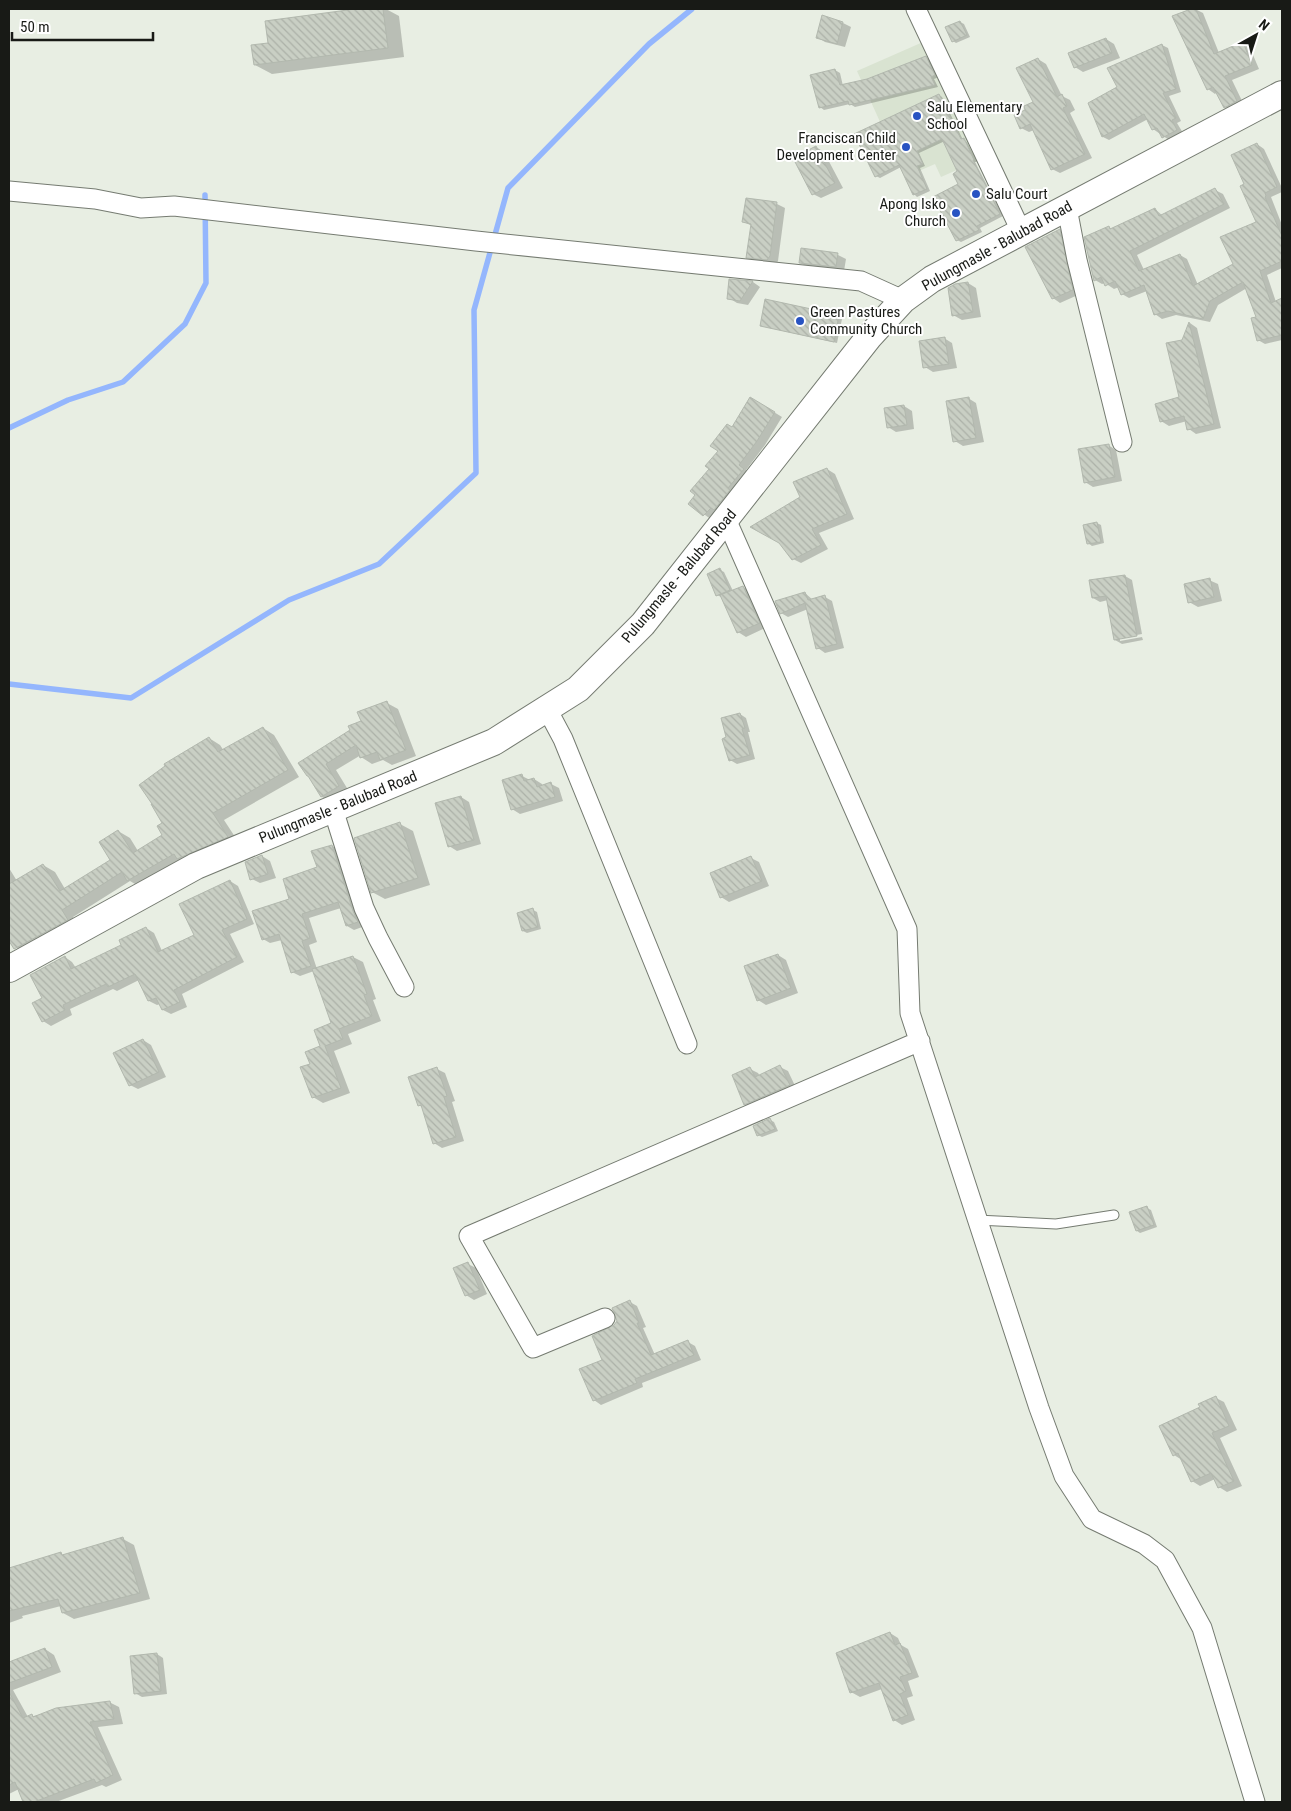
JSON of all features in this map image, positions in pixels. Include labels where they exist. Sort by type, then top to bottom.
[{"type":"street","points":[[916,9],[1021,231]]},
{"type":"street","name":"Pulungmasle - Balubad Road","points":[[9,969],[196,866],[494,742],[578,689],[643,624],[869,337],[903,300],[932,279],[1282,94]]},
{"type":"street","points":[[9,191],[95,199],[140,208],[174,206],[476,241],[861,282],[903,300]]},
{"type":"street","points":[[1067,208],[1077,260],[1122,442]]},
{"type":"street","points":[[726,519],[907,929],[910,1014],[977,1220],[1064,1476],[1092,1519],[1144,1544],[1165,1560],[1202,1628],[1255,1802]]},
{"type":"street","points":[[547,709],[562,739],[687,1044]]},
{"type":"street","points":[[333,809],[364,908],[404,987]]},
{"type":"street","points":[[605,1318],[533,1348],[469,1236],[920,1041]]},
{"type":"lane","points":[[977,1220],[1056,1224],[1114,1215]]},
{"type":"shaded area","name":"Salu Elementary School","points":[[923,42],[977,161],[941,177],[935,164],[905,177],[857,71]]},
{"type":"building","points":[[355,9],[383,9],[388,48],[254,65],[251,45],[268,43],[265,21]]},
{"type":"building","points":[[1196,9],[1214,54],[1243,42],[1252,65],[1225,76],[1237,101],[1224,108],[1213,87],[1207,90],[1172,16]]},
{"type":"building","points":[[822,15],[843,22],[837,44],[816,38]]},
{"type":"building","points":[[960,21],[967,35],[952,42],[945,27]]},
{"type":"building","points":[[1106,38],[1112,53],[1074,68],[1068,53]]},
{"type":"building","points":[[1162,44],[1176,89],[1163,93],[1176,118],[1172,120],[1177,130],[1162,138],[1157,128],[1152,130],[1144,114],[1102,137],[1088,103],[1117,87],[1107,68]]},
{"type":"building","points":[[926,56],[935,75],[931,77],[935,85],[849,105],[848,101],[819,108],[810,75],[835,69],[840,85],[867,79]]},
{"type":"building","points":[[1038,58],[1057,97],[1062,94],[1067,106],[1063,108],[1085,154],[1051,170],[1030,124],[1020,129],[1014,115],[1025,110],[1024,106],[1033,102],[1016,68]]},
{"type":"building","points":[[939,94],[961,139],[964,138],[1000,214],[977,226],[979,230],[956,241],[933,197],[958,184],[953,174],[957,171],[942,139],[917,151],[923,164],[917,166],[927,189],[913,195],[899,165],[875,177],[854,134]]},
{"type":"building","points":[[1257,143],[1277,187],[1265,193],[1265,197],[1282,236],[1282,261],[1260,271],[1271,303],[1282,298],[1282,335],[1257,341],[1251,318],[1256,317],[1243,282],[1210,301],[1203,319],[1168,311],[1154,315],[1144,285],[1121,295],[1115,281],[1105,286],[1101,277],[1094,281],[1084,237],[1109,226],[1110,229],[1155,208],[1159,216],[1215,188],[1224,204],[1130,251],[1139,271],[1180,254],[1193,286],[1233,264],[1220,237],[1256,222],[1240,186],[1244,184],[1231,155]]},
{"type":"building","points":[[816,146],[835,183],[812,195],[793,158]]},
{"type":"building","points":[[746,198],[777,202],[770,256],[767,260],[746,258],[751,224],[742,222]]},
{"type":"building","points":[[1060,229],[1073,290],[1052,299],[1025,247]]},
{"type":"building","points":[[801,248],[838,253],[836,267],[799,263]]},
{"type":"building","points":[[729,279],[753,281],[740,301],[727,299]]},
{"type":"building","points":[[968,282],[973,312],[952,316],[948,288],[955,284]]},
{"type":"building","name":"Green Pastures Community Church","points":[[765,299],[839,315],[834,342],[760,326]]},
{"type":"building","points":[[1189,322],[1214,424],[1187,430],[1184,416],[1160,422],[1155,404],[1179,397],[1166,343],[1182,340]]},
{"type":"building","points":[[945,337],[949,364],[923,368],[919,341]]},
{"type":"building","points":[[750,397],[775,412],[739,465],[744,469],[728,488],[730,490],[714,510],[711,508],[703,516],[688,504],[695,495],[690,491],[709,469],[705,466],[718,451],[710,446],[727,424],[732,427]]},
{"type":"building","points":[[969,397],[976,438],[953,442],[946,401]]},
{"type":"building","points":[[904,405],[907,425],[887,428],[884,408]]},
{"type":"building","points":[[1109,444],[1115,477],[1084,483],[1078,449]]},
{"type":"building","points":[[827,468],[847,514],[812,529],[821,545],[792,560],[779,543],[750,527],[800,497],[793,482]]},
{"type":"building","points":[[1097,522],[1101,542],[1087,544],[1083,525]]},
{"type":"building","points":[[720,568],[730,590],[716,596],[707,574]]},
{"type":"building","points":[[1125,575],[1137,636],[1114,640],[1106,596],[1092,598],[1089,580]]},
{"type":"building","points":[[1210,578],[1214,597],[1188,603],[1184,584]]},
{"type":"building","points":[[743,586],[760,623],[737,633],[720,595]]},
{"type":"building","points":[[805,592],[808,600],[825,595],[837,644],[816,649],[805,603],[780,614],[775,601]]},
{"type":"building","points":[[387,701],[406,750],[380,760],[377,752],[360,758],[356,745],[326,764],[339,786],[321,797],[298,763],[350,730],[348,726],[361,721],[357,712]]},
{"type":"building","points":[[740,713],[745,728],[742,729],[750,755],[729,761],[722,739],[726,737],[721,718]]},
{"type":"building","points":[[263,727],[288,770],[213,813],[228,837],[177,859],[174,854],[127,881],[122,872],[62,910],[68,920],[14,949],[9,941],[9,884],[43,864],[60,891],[110,860],[99,842],[118,830],[133,853],[162,835],[157,826],[162,823],[139,785],[165,766],[164,764],[209,737],[218,752]]},
{"type":"building","points":[[522,774],[524,781],[534,778],[537,787],[551,782],[555,797],[511,810],[502,780]]},
{"type":"building","points":[[461,796],[474,840],[448,847],[435,803]]},
{"type":"building","points":[[400,822],[418,878],[371,893],[354,838]]},
{"type":"building","points":[[332,845],[358,922],[346,926],[338,902],[302,914],[310,938],[302,941],[311,966],[291,973],[279,934],[262,940],[252,911],[289,899],[283,879],[317,867],[311,851]]},
{"type":"building","points":[[262,855],[268,874],[250,880],[245,862]]},
{"type":"building","points":[[751,856],[762,881],[720,898],[710,873]]},
{"type":"building","points":[[230,880],[247,919],[222,930],[237,957],[174,990],[180,1002],[162,1010],[156,998],[148,1001],[135,974],[108,987],[106,984],[63,1005],[65,1010],[42,1022],[32,1003],[42,998],[30,975],[65,956],[71,969],[121,945],[119,940],[146,927],[158,952],[194,935],[179,904]]},
{"type":"building","points":[[533,908],[538,927],[522,931],[517,913]]},
{"type":"building","points":[[778,954],[791,988],[757,1001],[744,966]]},
{"type":"building","points":[[353,956],[367,994],[364,995],[372,1016],[339,1029],[343,1039],[325,1046],[341,1088],[312,1098],[300,1067],[310,1064],[305,1052],[320,1046],[314,1030],[331,1023],[312,969]]},
{"type":"building","points":[[143,1039],[159,1072],[129,1086],[113,1053]]},
{"type":"building","points":[[780,1065],[790,1085],[744,1105],[732,1075],[750,1067],[755,1077]]},
{"type":"building","points":[[437,1067],[447,1096],[444,1097],[456,1137],[433,1144],[421,1105],[418,1106],[408,1077]]},
{"type":"building","points":[[770,1118],[775,1129],[757,1136],[753,1126]]},
{"type":"building","points":[[1147,1206],[1154,1225],[1136,1231],[1129,1212]]},
{"type":"building","points":[[468,1262],[480,1290],[465,1296],[453,1268]]},
{"type":"building","points":[[630,1300],[639,1323],[637,1323],[651,1355],[688,1340],[694,1355],[635,1379],[637,1383],[593,1401],[579,1369],[602,1360],[592,1336],[614,1325],[617,1321],[612,1308]]},
{"type":"building","points":[[1216,1396],[1229,1426],[1212,1433],[1234,1481],[1218,1488],[1211,1473],[1191,1482],[1178,1453],[1173,1456],[1159,1426],[1200,1407],[1198,1404]]},
{"type":"building","points":[[123,1537],[140,1593],[62,1613],[58,1599],[9,1611],[9,1568],[61,1552],[62,1555]]},
{"type":"building","points":[[890,1632],[895,1645],[900,1643],[912,1673],[900,1677],[906,1691],[900,1694],[908,1715],[893,1721],[879,1683],[850,1693],[836,1653]]},
{"type":"building","points":[[45,1648],[52,1667],[9,1683],[9,1662]]},
{"type":"building","points":[[157,1653],[161,1691],[134,1694],[130,1656]]},
{"type":"building","points":[[9,1692],[23,1718],[32,1714],[33,1717],[56,1708],[110,1701],[114,1719],[90,1722],[113,1775],[96,1783],[94,1779],[34,1802],[23,1802],[15,1782],[9,1785]]},
{"type":"waterway","points":[[9,684],[131,698],[289,600],[379,564],[476,473],[474,310],[508,188],[649,44],[692,9]]},
{"type":"waterway","points":[[9,428],[68,400],[123,382],[185,324],[206,283],[205,195]]},
{"type":"place","name":"Salu Elementary School","points":[[917,116]]},
{"type":"place","name":"Franciscan Child Development Center","points":[[906,147]]},
{"type":"place","name":"Salu Court","points":[[976,194]]},
{"type":"place","name":"Apong Isko Church","points":[[956,213]]},
{"type":"place","name":"Green Pastures Community Church","points":[[800,321]]}]
